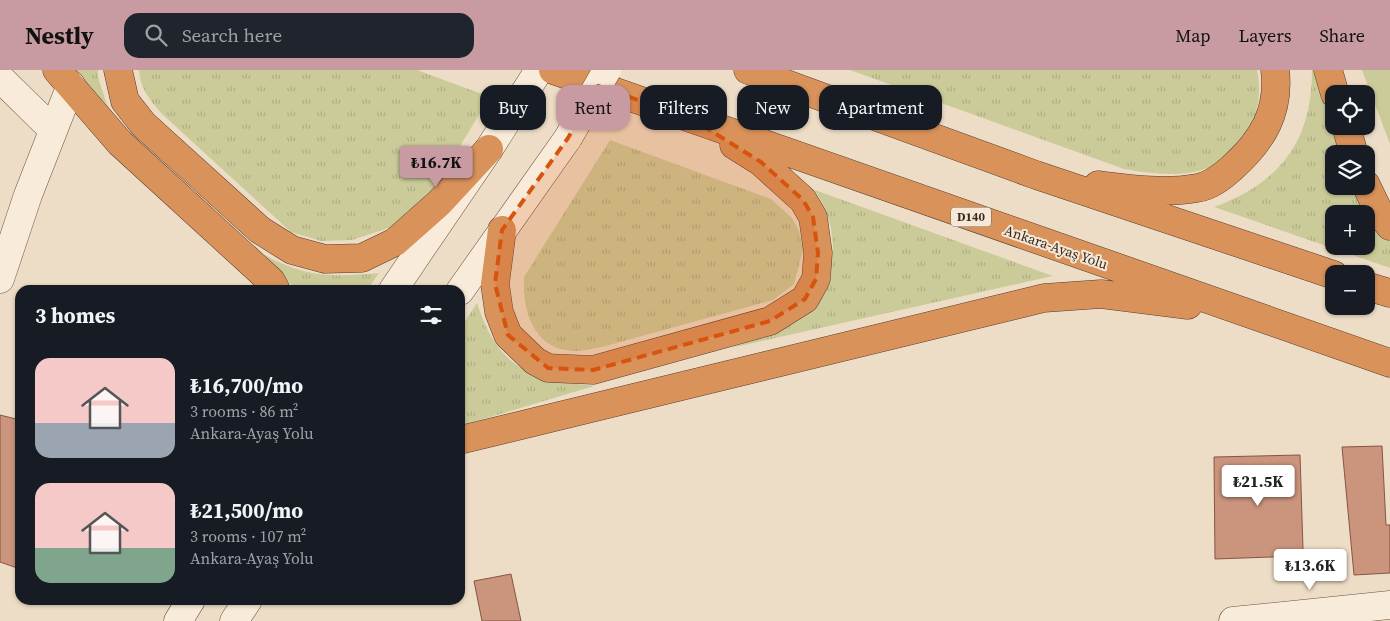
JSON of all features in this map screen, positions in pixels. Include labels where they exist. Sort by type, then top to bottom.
[{"type":"highway","points":[[118,70],[125,101],[143,124],[260,230],[292,250],[325,259],[362,258],[395,242],[439,203],[489,149]]},
{"type":"highway","name":"Ankara-Ayaş Yolu","points":[[552,70],[640,101]]},
{"type":"highway","points":[[748,70],[1036,175],[1325,273]]},
{"type":"highway","points":[[1036,175],[1144,189],[1199,188],[1222,178],[1252,150],[1268,125],[1277,90],[1275,70]]},
{"type":"highway","points":[[1328,70],[1332,85]]},
{"type":"highway","points":[[64,78],[120,143],[273,285]]},
{"type":"highway","points":[[502,230],[495,284],[499,312],[508,335],[534,361],[548,368],[593,370],[770,321],[805,299],[816,279],[818,254],[813,217],[803,200],[761,162],[710,130]]},
{"type":"highway","name":"Ankara-Ayaş Yolu","points":[[723,130],[1390,363]]},
{"type":"highway","points":[[1371,195],[1379,212],[1390,226]]},
{"type":"highway","points":[[1375,289],[1390,294]]},
{"type":"highway","points":[[465,439],[1044,298],[1101,294],[1241,312]]},
{"type":"main road","points":[[396,285],[489,149],[539,70]]},
{"type":"main road","points":[[464,285],[568,138],[607,70]]},
{"type":"main road","points":[[0,78],[53,130]]},
{"type":"main road","points":[[0,279],[53,130],[64,78]]},
{"type":"main road","points":[[178,621],[188,605]]},
{"type":"main road","points":[[234,621],[245,605]]},
{"type":"main road","points":[[248,621],[254,605]]},
{"type":"main road","points":[[1233,621],[1390,605]]},
{"type":"highlighted area","points":[[598,86],[692,119],[761,162],[803,200],[813,217],[818,253],[816,279],[805,299],[770,321],[593,370],[548,368],[508,335],[495,284],[502,230],[568,138]]},
{"type":"green space","points":[[75,70],[98,70],[98,77],[107,105]]},
{"type":"green space","points":[[139,70],[417,70],[480,93],[480,113],[422,208],[401,224],[352,240],[321,241],[291,232],[161,113],[146,93]]},
{"type":"green space","points":[[850,70],[1257,70],[1259,94],[1250,128],[1235,147],[1211,167],[1179,174],[1124,169],[942,103],[942,85],[892,85]]},
{"type":"green space","points":[[1312,70],[1322,70],[1327,85],[1325,85],[1325,135],[1339,135],[1345,145],[1325,145],[1325,195],[1363,195],[1367,205],[1325,205],[1325,245],[1214,207],[1258,185],[1274,171],[1288,156],[1299,138],[1311,95]]},
{"type":"green space","points":[[1362,70],[1390,70],[1390,144],[1375,104],[1375,85],[1368,85]]},
{"type":"green space","points":[[610,140],[771,199],[792,218],[799,231],[803,250],[794,284],[773,300],[602,347],[575,351],[561,349],[549,344],[540,337],[528,315],[525,303],[524,277]]},
{"type":"green space","points":[[815,190],[1053,276],[731,348],[765,336],[830,267],[833,247],[831,228],[826,210]]},
{"type":"green space","points":[[1375,220],[1390,242],[1390,268],[1352,255],[1375,255]]},
{"type":"green space","points":[[265,255],[280,263],[307,272],[333,275],[379,273],[371,285],[292,285]]},
{"type":"green space","points":[[477,303],[495,343],[519,367],[551,379],[594,386],[465,425],[465,321]]},
{"type":"building","points":[[0,415],[15,419],[15,567],[0,562]]},
{"type":"building","points":[[1382,446],[1386,525],[1390,525],[1390,573],[1354,575],[1342,447]]},
{"type":"building","points":[[1300,455],[1303,549],[1300,556],[1215,559],[1214,457]]},
{"type":"building","points":[[511,574],[521,621],[482,621],[474,581]]}]
